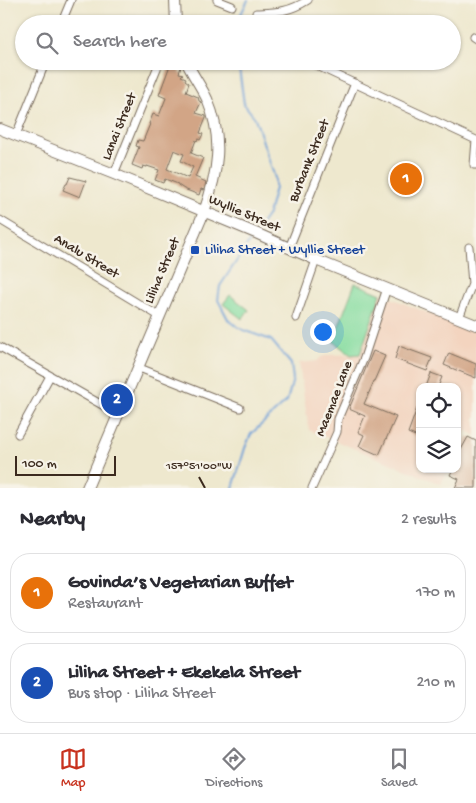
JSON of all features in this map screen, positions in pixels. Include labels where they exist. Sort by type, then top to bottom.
[{"type":"street","points":[[65,15],[71,0]]},
{"type":"street","points":[[175,0],[176,15]]},
{"type":"street","points":[[218,0],[232,6]]},
{"type":"street","points":[[256,14],[283,12],[297,7],[308,0]]},
{"type":"street","points":[[16,135],[42,70]]},
{"type":"street","name":"Lanai Street","points":[[114,174],[156,70]]},
{"type":"street","name":"Liliha Street","points":[[87,488],[212,189],[218,150],[216,132],[206,98],[191,70]]},
{"type":"street","points":[[326,70],[476,140],[474,164],[476,166]]},
{"type":"street","name":"Burbank Street","points":[[289,248],[355,83]]},
{"type":"street","name":"Wyllie Street","points":[[0,129],[114,174],[316,260],[476,325]]},
{"type":"street","name":"Analu Street","points":[[0,220],[159,316]]},
{"type":"street","points":[[459,318],[472,284],[469,247]]},
{"type":"street","points":[[296,318],[316,260]]},
{"type":"street","name":"Maemae Lane","points":[[312,488],[337,432],[338,418],[364,358],[387,288]]},
{"type":"street","points":[[0,347],[118,414]]},
{"type":"street","points":[[137,367],[240,408]]},
{"type":"street","points":[[18,434],[50,376]]},
{"type":"shaded area","points":[[381,294],[476,332],[476,416],[474,420],[476,421],[476,436],[466,430],[461,441],[461,383],[416,383],[416,473],[446,473],[441,484],[309,430],[299,363],[317,361],[321,357],[329,355],[360,354]]},
{"type":"green space","points":[[355,283],[381,294],[360,354],[351,355],[333,341]]},
{"type":"green space","points":[[230,295],[249,310],[242,319],[223,304]]},
{"type":"building","points":[[168,70],[180,70],[179,73],[183,74],[181,76],[186,78],[185,80],[189,83],[186,92],[198,97],[201,102],[196,113],[206,116],[200,133],[203,134],[200,140],[196,140],[191,153],[203,158],[195,177],[206,182],[204,190],[201,189],[199,195],[165,179],[163,183],[155,180],[159,170],[147,166],[143,166],[142,169],[132,165],[139,147],[136,146],[138,140],[143,141],[153,114],[159,116],[166,98],[159,95]],"holes":[[[174,150],[184,154],[181,161],[193,167],[188,178],[167,169]]]},
{"type":"building","points":[[70,177],[86,181],[80,197],[63,190]]},
{"type":"building","points":[[399,346],[432,358],[427,371],[395,359]]},
{"type":"building","points":[[373,351],[385,356],[364,404],[396,417],[379,455],[359,446],[364,435],[358,432],[365,416],[349,409]]},
{"type":"building","points":[[449,353],[476,364],[476,378],[444,365]]},
{"type":"building","points":[[431,373],[442,377],[440,383],[427,383]]},
{"type":"building","points":[[416,411],[416,436],[408,433]]},
{"type":"building","points":[[468,437],[476,441],[476,488],[455,488],[459,479],[450,475],[451,473],[461,473],[461,450]]},
{"type":"waterway","points":[[240,15],[248,0]]},
{"type":"waterway","points":[[239,70],[244,104],[255,118],[275,178],[275,188],[268,214],[257,230]]},
{"type":"waterway","points":[[233,488],[251,434],[287,401],[293,379],[291,364],[271,340],[243,330],[229,321],[218,300],[220,286],[253,236]]},
{"type":"place","name":"Govinda’s Vegetarian Buffet","points":[[406,179]]},
{"type":"place","name":"Liliha Street + Wyllie Street","points":[[195,250]]},
{"type":"place","name":"Liliha Street + Ekekela Street","points":[[117,400]]}]
